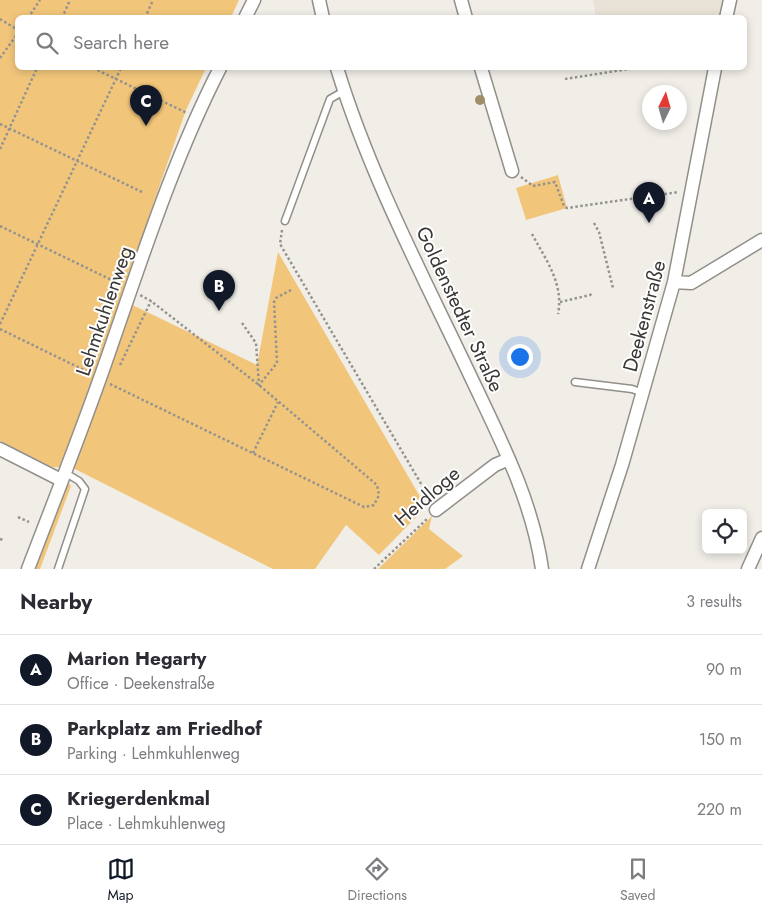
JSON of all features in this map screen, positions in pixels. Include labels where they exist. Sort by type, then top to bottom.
[{"type":"street","points":[[247,15],[254,0]]},
{"type":"street","points":[[319,0],[322,15]]},
{"type":"street","points":[[461,0],[465,15]]},
{"type":"street","points":[[727,15],[730,0]]},
{"type":"street","name":"Lehmkuhlenweg","points":[[28,569],[63,476],[105,381],[131,290],[195,117],[219,70]]},
{"type":"street","name":"Goldenstedter Straße","points":[[338,70],[344,91],[395,216],[510,459],[529,508],[542,569]]},
{"type":"street","points":[[482,70],[512,171]]},
{"type":"street","name":"Deekenstraße","points":[[588,569],[643,393],[674,282],[715,70]]},
{"type":"street","points":[[674,282],[690,283],[762,240]]},
{"type":"street","points":[[0,449],[63,476]]},
{"type":"street","name":"Heidloge","points":[[436,510],[495,465],[510,459]]},
{"type":"street","points":[[754,563],[762,538]]},
{"type":"lane","points":[[285,221],[330,99],[344,91]]},
{"type":"lane","points":[[575,382],[632,389],[643,393]]},
{"type":"lane","points":[[58,569],[85,489],[79,481],[63,476]]},
{"type":"path","points":[[30,15],[40,0]]},
{"type":"path","points":[[63,15],[70,0]]},
{"type":"path","points":[[146,15],[153,0]]},
{"type":"path","points":[[0,19],[15,29]]},
{"type":"path","points":[[0,58],[15,36]]},
{"type":"path","points":[[0,149],[37,70]]},
{"type":"path","points":[[98,70],[195,117]]},
{"type":"path","points":[[0,324],[120,70]]},
{"type":"path","points":[[565,79],[622,70]]},
{"type":"path","points":[[0,124],[142,192]]},
{"type":"path","points":[[512,171],[533,186],[555,182],[564,206],[568,208],[690,191]]},
{"type":"path","points":[[285,221],[280,244],[436,510]]},
{"type":"path","points":[[594,223],[599,232],[613,288]]},
{"type":"path","points":[[0,226],[151,301],[259,385],[377,485],[379,495],[374,505],[364,507],[0,329]]},
{"type":"path","points":[[532,234],[558,283],[560,302],[558,314]]},
{"type":"path","points":[[259,385],[277,363],[274,302],[276,298],[291,290]]},
{"type":"path","points":[[560,302],[590,296],[593,293]]},
{"type":"path","points":[[118,367],[151,301]]},
{"type":"path","points":[[242,323],[256,342],[259,385]]},
{"type":"path","points":[[105,381],[114,376]]},
{"type":"path","points":[[253,453],[278,402]]},
{"type":"path","name":"Heidloge","points":[[374,569],[436,510]]},
{"type":"path","points":[[18,517],[30,522]]},
{"type":"shaded area","points":[[0,0],[239,0],[232,15],[15,15],[15,70],[205,70],[186,110],[120,299],[257,365],[278,252],[426,507],[379,555],[346,525],[315,569],[273,569],[73,468],[52,467],[0,441]]},
{"type":"shaded area","points":[[593,0],[723,0],[720,14],[713,15],[596,15]]},
{"type":"shaded area","points":[[558,175],[567,208],[526,220],[516,188]]},
{"type":"shaded area","points":[[67,481],[71,486],[40,569],[33,569]]},
{"type":"shaded area","points":[[432,516],[429,529],[463,556],[445,569],[378,569]]},
{"type":"place","name":"Kriegerdenkmal","points":[[146,126]]},
{"type":"place","name":"Marion Hegarty","points":[[649,223]]},
{"type":"place","name":"Parkplatz am Friedhof","points":[[219,311]]}]
